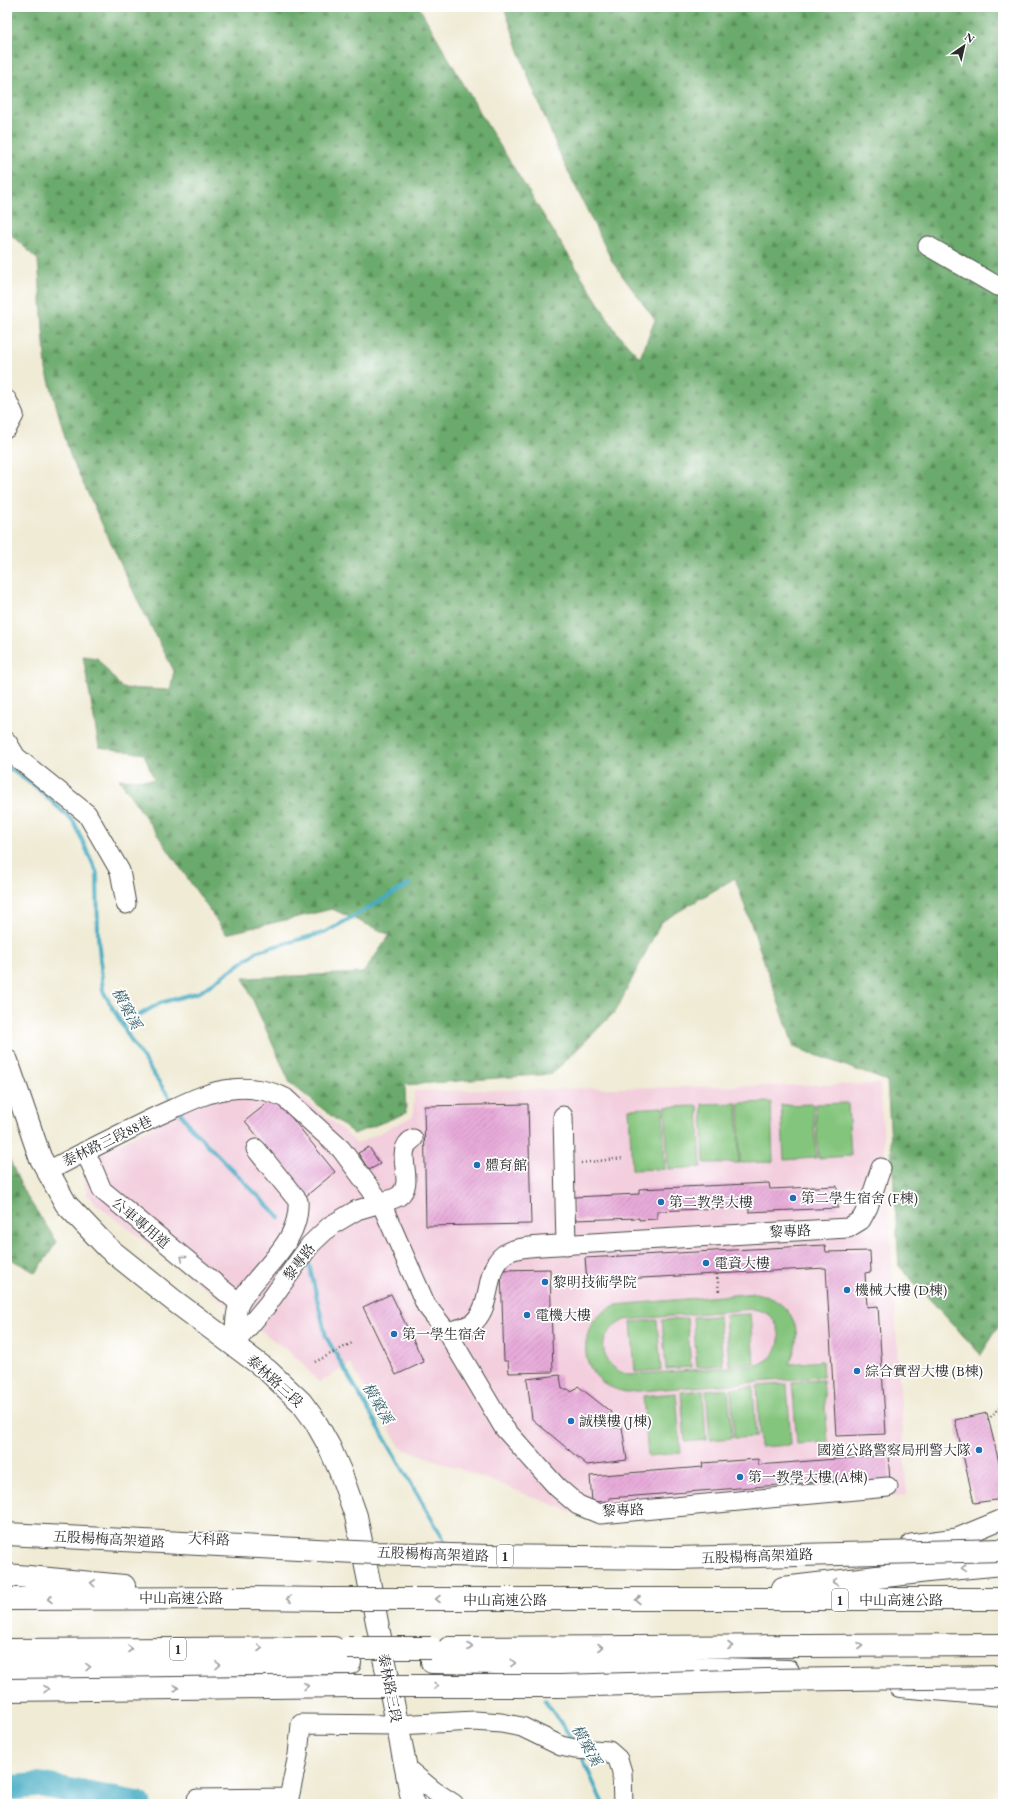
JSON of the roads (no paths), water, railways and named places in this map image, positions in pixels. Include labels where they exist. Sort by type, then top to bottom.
[{"type":"main road","name":"泰林路三段","points":[[7,1061],[40,1157],[66,1204],[108,1248],[173,1300],[234,1344],[286,1386],[315,1421],[329,1446],[349,1495],[362,1548],[413,1804]]},
{"type":"main road","name":"五股楊梅高架道路","points":[[7,1534],[375,1553],[488,1556],[676,1558],[1003,1550]]},
{"type":"main road","points":[[677,1600],[928,1571],[1003,1564]]},
{"type":"main road","points":[[7,1575],[243,1598]]},
{"type":"main road","name":"中山高速公路","points":[[7,1599],[1003,1599]]},
{"type":"main road","name":"1","points":[[7,1650],[349,1656],[1003,1645]]},
{"type":"main road","points":[[432,1655],[775,1675],[1003,1696]]},
{"type":"main road","points":[[7,1668],[349,1656]]},
{"type":"main road","points":[[573,1664],[750,1669],[1003,1684]]},
{"type":"main road","points":[[7,1690],[353,1686],[560,1686],[775,1680],[1003,1677]]},
{"type":"street","points":[[928,246],[1003,287]]},
{"type":"street","points":[[7,400],[14,415],[7,428]]},
{"type":"street","points":[[7,742],[16,757],[87,814],[120,871],[126,904]]},
{"type":"street","name":"泰林路三段88巷","points":[[48,1170],[167,1112],[213,1093],[232,1088],[275,1092],[285,1098]]},
{"type":"street","name":"黎專路","points":[[285,1098],[341,1149],[382,1202],[426,1305],[447,1332],[504,1428],[557,1487],[578,1504],[600,1514],[888,1486]]},
{"type":"street","points":[[564,1116],[566,1245]]},
{"type":"street","name":"黎專路","points":[[234,1344],[267,1305],[310,1245],[330,1226],[357,1210],[398,1197],[403,1192],[406,1186],[404,1148],[407,1142],[413,1139]]},
{"type":"street","points":[[234,1344],[239,1303],[282,1248],[295,1227],[299,1210],[298,1201],[256,1149]]},
{"type":"street","name":"公車專用道","points":[[84,1152],[102,1190],[239,1303]]},
{"type":"street","name":"黎專路","points":[[447,1332],[465,1327],[475,1321],[483,1309],[495,1265],[498,1259],[508,1252],[522,1248],[848,1228],[861,1220],[868,1207],[881,1168]]},
{"type":"street","name":"大科路","points":[[7,1527],[362,1548],[487,1553],[682,1555],[867,1549],[957,1538],[1003,1519]]},
{"type":"street","points":[[197,1799],[289,1798],[298,1755],[301,1724],[397,1725],[475,1721],[502,1722],[522,1727],[561,1746],[609,1751],[618,1759],[622,1772],[623,1804]]},
{"type":"street","points":[[405,1767],[434,1791],[454,1804]]},
{"type":"waterway","name":"橫窠溪","points":[[7,767],[35,786],[74,822],[97,873],[98,936],[103,991],[132,1042],[173,1103]]},
{"type":"waterway","points":[[122,1025],[160,1003],[200,992],[258,951],[326,932],[410,884]]},
{"type":"waterway","name":"橫窠溪","points":[[180,1112],[191,1128],[280,1218]]},
{"type":"waterway","name":"橫窠溪","points":[[309,1264],[326,1337],[448,1547]]},
{"type":"waterway","name":"橫窠溪","points":[[545,1700],[574,1742]]},
{"type":"waterway","name":"橫窠溪","points":[[581,1755],[603,1804]]},
{"type":"waterway","points":[[7,1788],[42,1785],[139,1804]]},
{"type":"place","name":"體育館","points":[[477,1165]]},
{"type":"place","name":"第二學生宿舍 (F棟)","points":[[793,1198]]},
{"type":"place","name":"第二教學大樓","points":[[661,1202]]},
{"type":"place","name":"電資大樓","points":[[706,1263]]},
{"type":"place","name":"黎明技術學院","points":[[545,1282]]},
{"type":"place","name":"機械大樓 (D棟)","points":[[847,1290]]},
{"type":"place","name":"電機大樓","points":[[527,1315]]},
{"type":"place","name":"第一學生宿舍","points":[[394,1334]]},
{"type":"place","name":"綜合實習大樓 (B棟)","points":[[857,1371]]},
{"type":"place","name":"誠樸樓 (J棟)","points":[[571,1421]]},
{"type":"place","name":"國道公路警察局刑警大隊","points":[[979,1450]]},
{"type":"place","name":"第一教學大樓 (A棟)","points":[[740,1477]]}]
